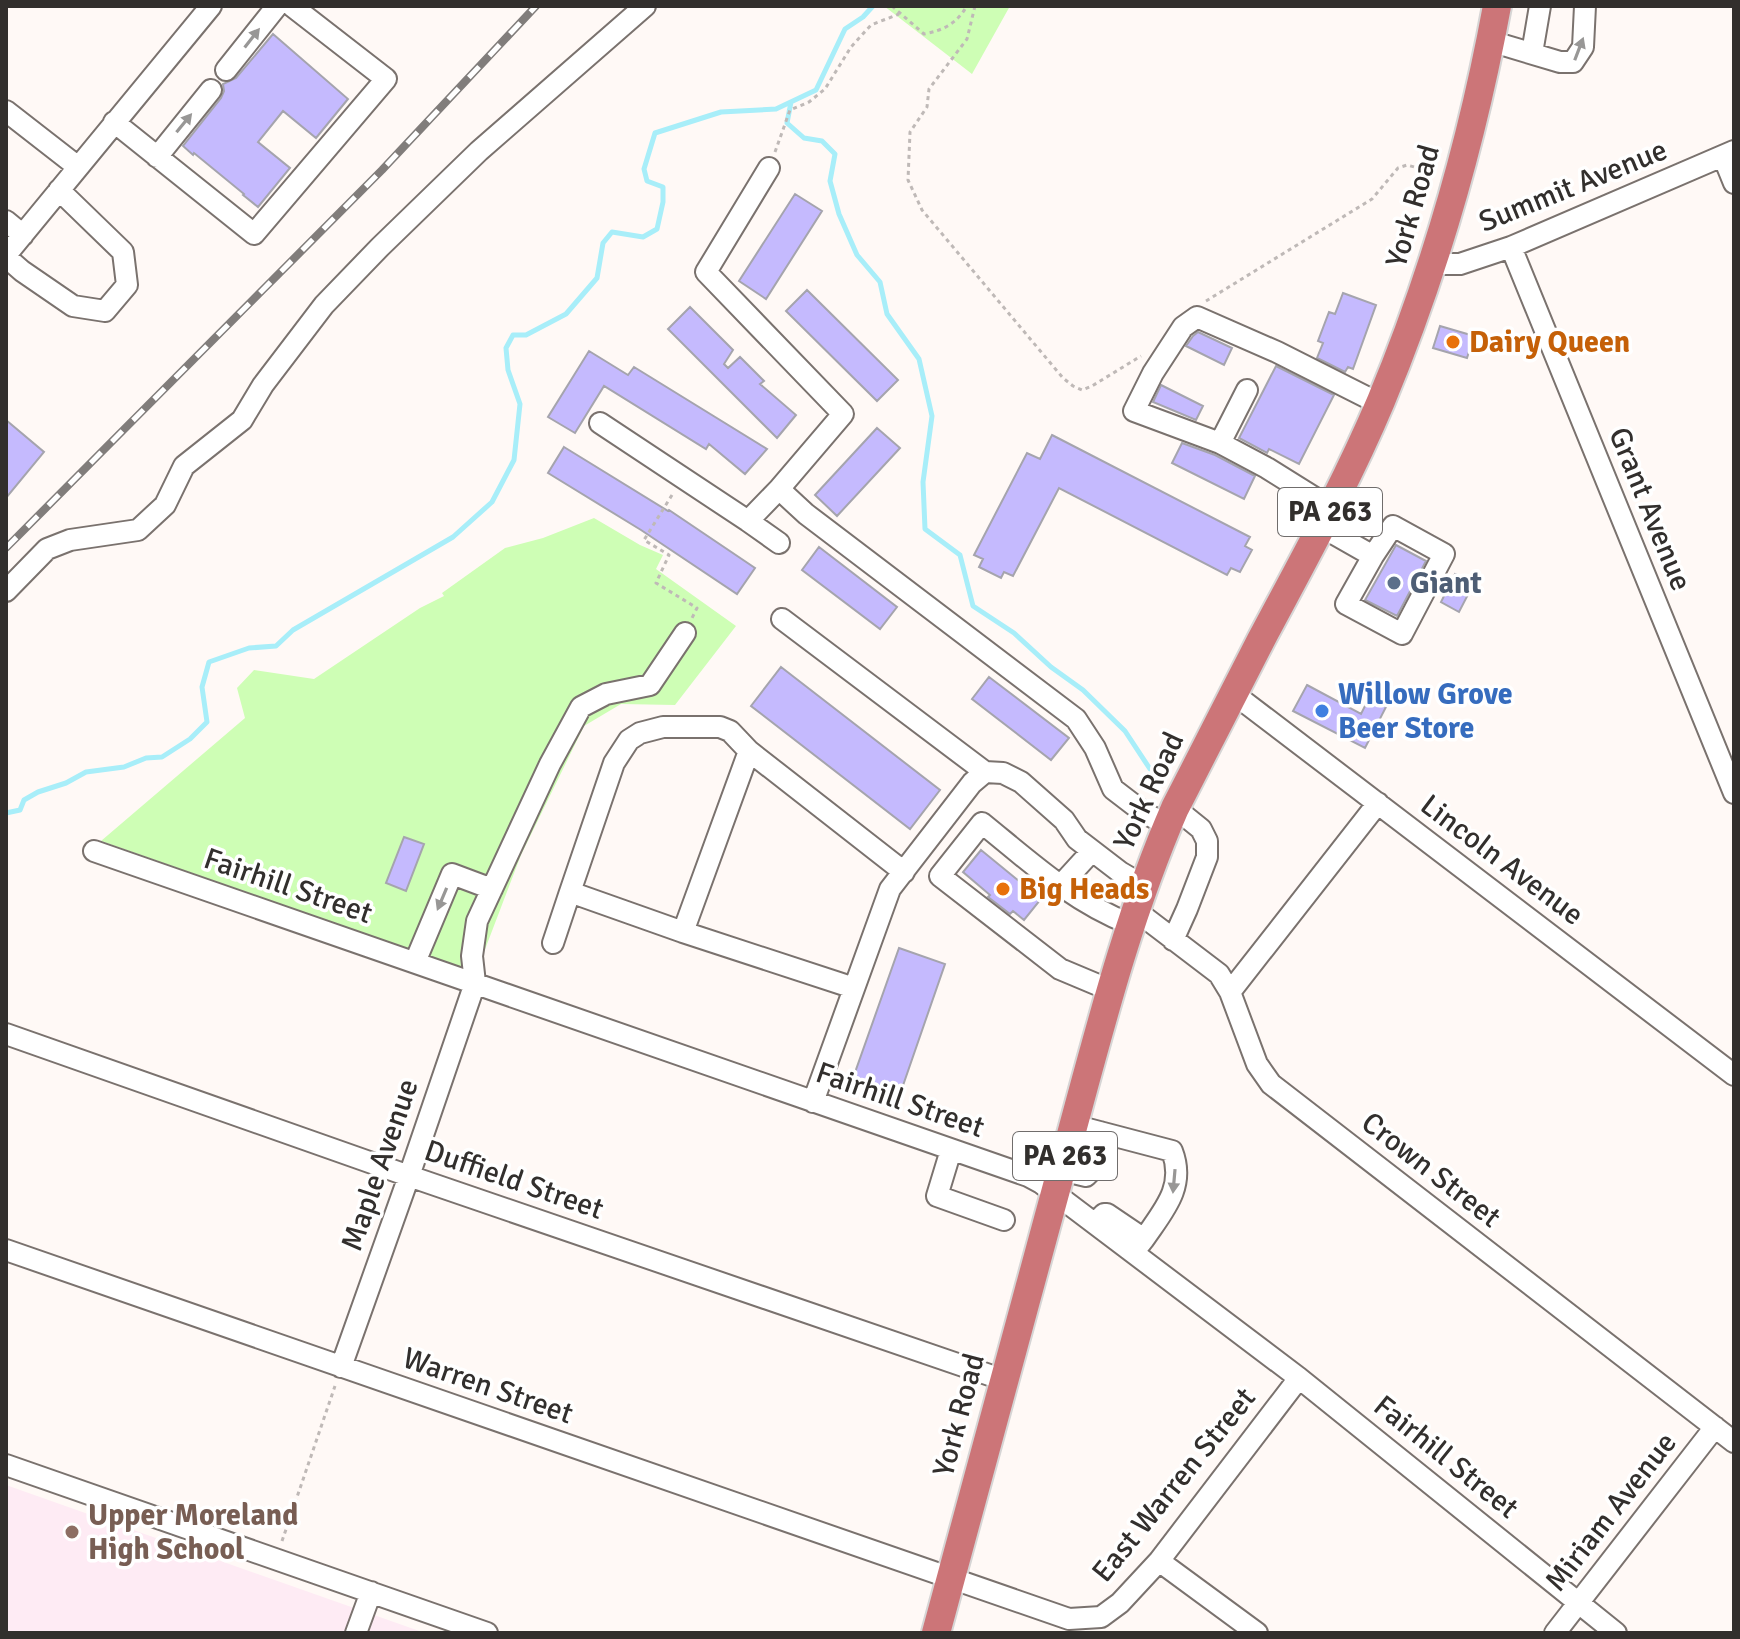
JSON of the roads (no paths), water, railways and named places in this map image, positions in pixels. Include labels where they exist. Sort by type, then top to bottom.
[{"type":"highway","name":"York Road","points":[[936,1633],[1058,1181],[1086,1129],[1110,990],[1136,906],[1171,816],[1326,518],[1380,404],[1433,264],[1471,129],[1497,6]]},
{"type":"street","points":[[59,190],[123,252],[127,285],[105,311],[73,306],[22,271],[6,256],[59,190],[78,167],[114,122],[211,6]]},
{"type":"street","points":[[226,70],[277,6]]},
{"type":"street","points":[[114,122],[254,234],[386,79],[292,6]]},
{"type":"street","points":[[6,591],[47,549],[70,540],[138,530],[165,505],[184,466],[242,420],[263,385],[324,305],[380,247],[479,151],[645,6]]},
{"type":"street","points":[[1532,53],[1540,6]]},
{"type":"street","points":[[1490,41],[1560,62],[1573,62],[1583,47],[1585,6]]},
{"type":"street","points":[[157,157],[211,90]]},
{"type":"street","points":[[6,111],[78,167]]},
{"type":"street","points":[[1728,154],[1734,183]]},
{"type":"street","name":"Summit Avenue","points":[[1433,264],[1460,264],[1511,247],[1728,154]]},
{"type":"street","points":[[748,521],[843,414],[706,272],[769,168]]},
{"type":"street","points":[[6,221],[23,235]]},
{"type":"street","name":"Grant Avenue","points":[[1511,247],[1734,793]]},
{"type":"street","points":[[1373,556],[1267,468],[1220,443],[1134,411],[1153,373],[1183,327],[1197,317],[1277,352],[1380,404]]},
{"type":"street","points":[[1220,443],[1247,390]]},
{"type":"street","points":[[600,423],[779,543]]},
{"type":"street","points":[[779,489],[806,514],[1076,719],[1095,748],[1113,789],[1143,812],[1171,816],[1201,829],[1207,841],[1207,857],[1173,940]]},
{"type":"street","points":[[1393,526],[1444,554],[1402,634],[1346,604],[1373,556],[1393,526]]},
{"type":"street","points":[[782,619],[985,772],[1003,773],[1021,782],[1064,820],[1077,839],[1120,872],[1136,906],[1106,914],[1060,886],[982,823],[940,876],[1060,969],[1110,990]]},
{"type":"street","points":[[475,983],[472,956],[477,921],[550,764],[581,707],[606,694],[650,685],[685,633]]},
{"type":"street","name":"Lincoln Avenue","points":[[1234,694],[1734,1075]]},
{"type":"street","points":[[553,943],[614,763],[629,740],[640,733],[663,727],[720,727],[730,731],[749,751],[904,872]]},
{"type":"street","points":[[683,932],[749,751]]},
{"type":"street","points":[[813,1102],[890,889],[972,783],[985,772]]},
{"type":"street","points":[[1230,992],[1378,803]]},
{"type":"street","name":"Fairhill Street","points":[[94,851],[951,1150],[1028,1176],[1058,1181],[1095,1223],[1139,1246],[1616,1633]]},
{"type":"street","points":[[1060,886],[1092,851]]},
{"type":"street","points":[[415,962],[452,874],[492,889]]},
{"type":"street","points":[[570,892],[854,988]]},
{"type":"street","name":"Crown Street","points":[[1136,906],[1173,940],[1219,974],[1230,992],[1257,1064],[1271,1084],[1734,1442]]},
{"type":"street","name":"Maple Avenue","points":[[341,1367],[475,983]]},
{"type":"street","name":"Duffield Street","points":[[6,1034],[1004,1380]]},
{"type":"street","points":[[1086,1129],[1172,1151],[1177,1179],[1174,1194],[1139,1246]]},
{"type":"street","points":[[951,1150],[937,1196],[1004,1220]]},
{"type":"street","name":"Warren Street","points":[[6,1250],[951,1579]]},
{"type":"street","name":"East Warren Street","points":[[951,1579],[1069,1619],[1101,1617],[1120,1603],[1159,1561],[1299,1378]]},
{"type":"street","name":"Miriam Avenue","points":[[1555,1633],[1715,1427]]},
{"type":"street","points":[[6,1465],[487,1633]]},
{"type":"street","points":[[1159,1561],[1257,1633]]},
{"type":"street","points":[[356,1633],[371,1592]]},
{"type":"waterway","points":[[6,813],[20,810],[24,800],[38,792],[66,783],[86,772],[124,767],[146,758],[162,757],[190,739],[207,722],[202,687],[209,662],[249,648],[276,646],[293,630],[453,537],[492,502],[514,460],[520,404],[508,370],[506,348],[513,335],[526,335],[566,314],[597,278],[603,243],[612,232],[643,237],[657,229],[663,187],[647,181],[644,169],[655,133],[721,112],[776,109],[816,90],[845,29],[873,6]]},
{"type":"waterway","points":[[791,102],[787,123],[804,138],[822,141],[835,154],[830,181],[839,214],[857,255],[880,282],[887,314],[919,359],[932,416],[923,482],[925,529],[960,555],[973,606],[1014,633],[1051,667],[1083,690],[1125,731],[1150,769]]},
{"type":"railway","points":[[6,548],[382,170],[536,6]]},
{"type":"place","name":"Dairy Queen","points":[[1453,342]]},
{"type":"place","name":"Giant","points":[[1394,583]]},
{"type":"place","name":"Willow Grove Beer Store","points":[[1322,711]]},
{"type":"place","name":"Big Heads","points":[[1003,889]]},
{"type":"place","name":"Upper Moreland High School","points":[[72,1532]]}]
